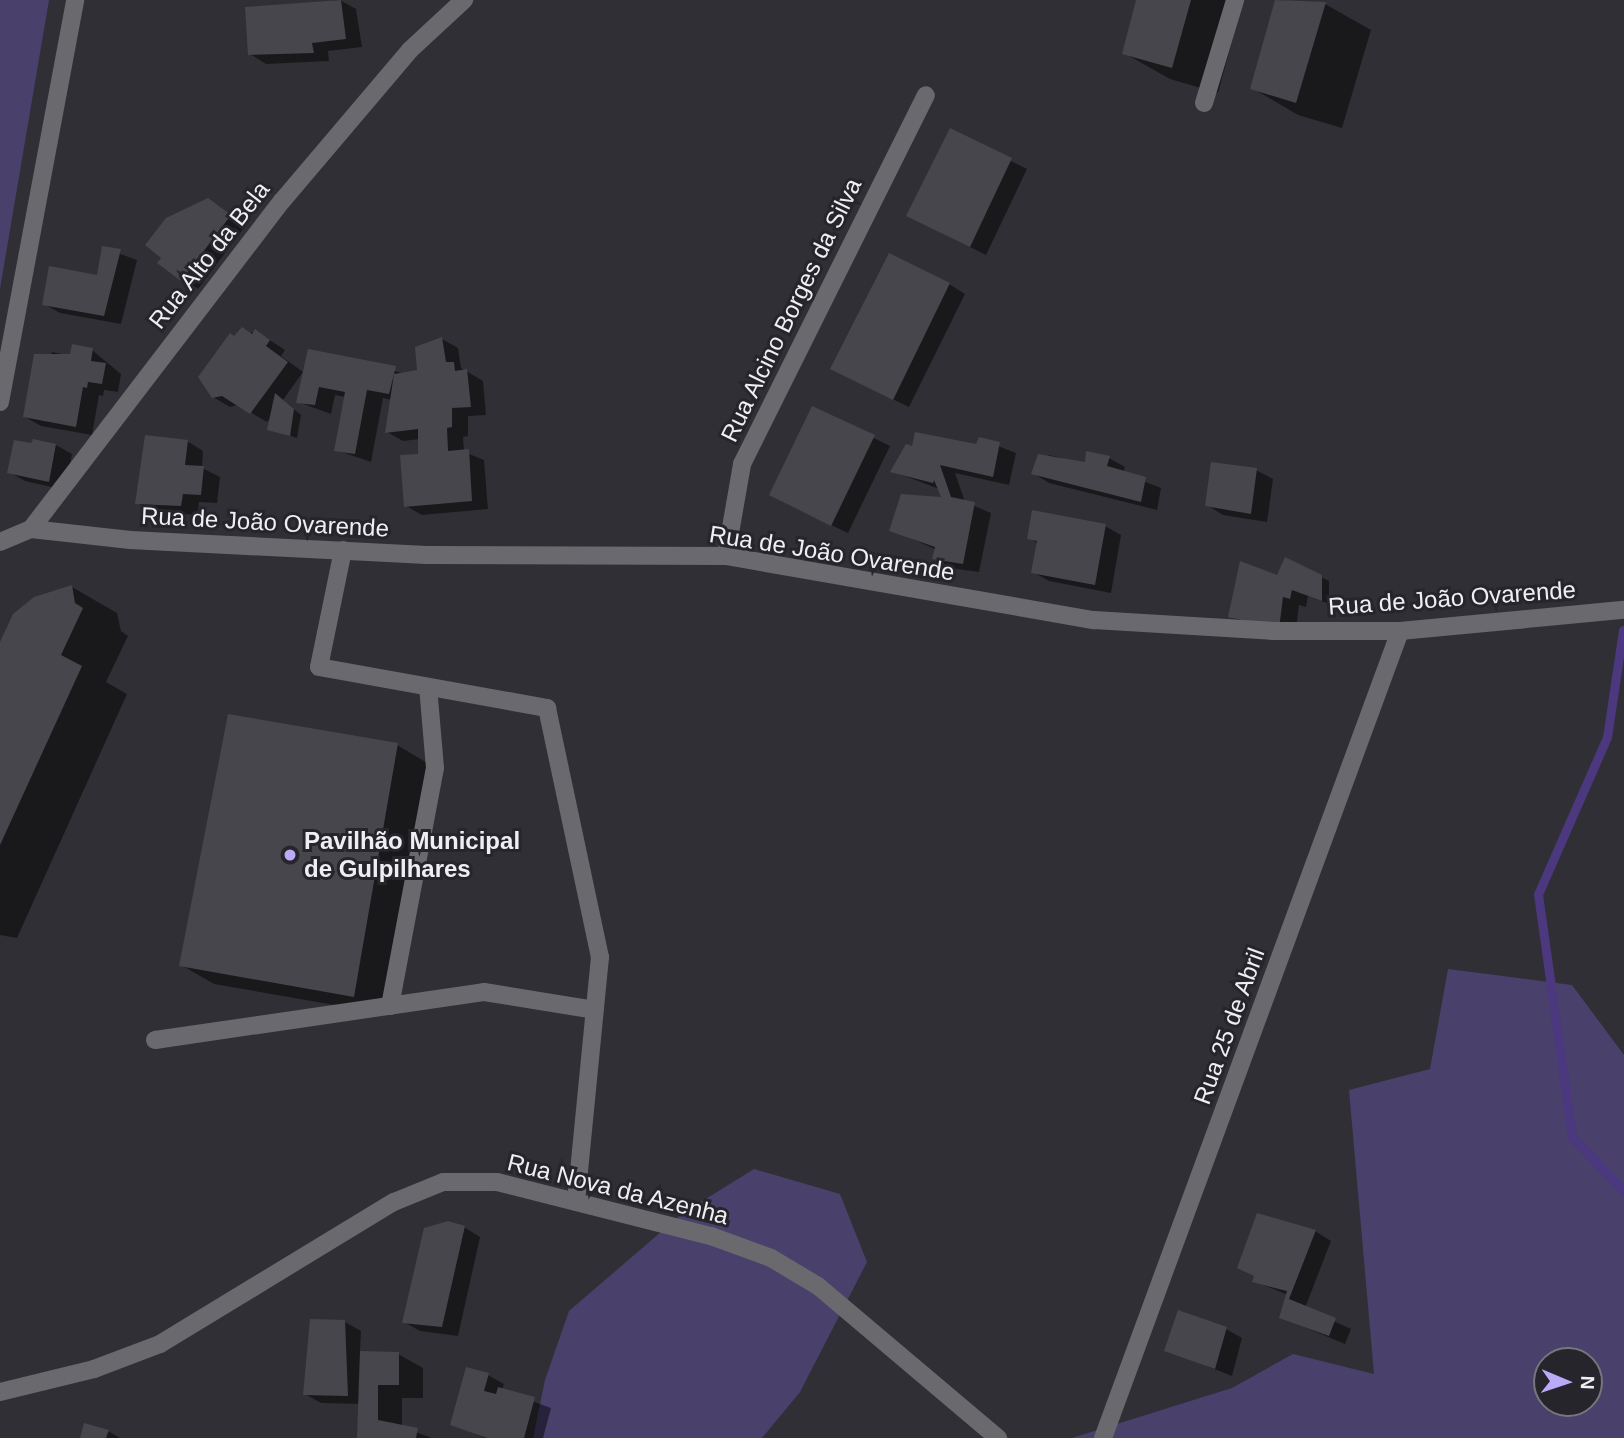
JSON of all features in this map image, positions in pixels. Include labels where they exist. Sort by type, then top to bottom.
[{"type":"street","points":[[0,402],[75,0]]},
{"type":"street","name":"Rua Alto da Bela","points":[[0,542],[31,529],[282,201],[410,50],[464,0]]},
{"type":"street","points":[[1204,103],[1234,0]]},
{"type":"street","name":"Rua Alcino Borges da Silva","points":[[726,556],[743,464],[926,95]]},
{"type":"street","name":"Rua de João Ovarende","points":[[31,529],[130,540],[343,550],[726,556],[1094,620],[1272,632],[1400,631],[1624,610]]},
{"type":"street","points":[[343,550],[319,667],[547,708],[600,957],[576,1202]]},
{"type":"street","name":"Rua 25 de Abril","points":[[1103,1438],[1400,631]]},
{"type":"street","points":[[390,1006],[435,768],[428,687]]},
{"type":"street","points":[[155,1040],[484,992],[595,1010]]},
{"type":"street","name":"Rua Nova da Azenha","points":[[0,1392],[94,1369],[160,1345],[394,1202],[443,1182],[497,1182],[711,1236],[771,1258],[818,1286],[998,1438]]},
{"type":"shaded area","points":[[0,0],[49,0],[0,289]]},
{"type":"shaded area","points":[[1448,969],[1572,985],[1624,1055],[1624,1438],[1072,1438],[1232,1388],[1293,1354],[1374,1374],[1349,1090],[1430,1069]]},
{"type":"shaded area","points":[[754,1169],[840,1194],[867,1262],[800,1392],[762,1438],[533,1438],[545,1380],[569,1311],[683,1213]]},
{"type":"building","points":[[341,0],[346,39],[312,43],[314,53],[248,55],[245,7]]},
{"type":"building","points":[[1136,0],[1191,0],[1172,68],[1122,54]]},
{"type":"building","points":[[1275,0],[1326,2],[1296,103],[1250,89]]},
{"type":"building","points":[[950,128],[1012,158],[970,247],[906,216]]},
{"type":"building","points":[[208,198],[231,215],[181,281],[157,263],[161,258],[145,245],[166,218]]},
{"type":"building","points":[[102,246],[121,249],[104,316],[42,305],[49,266],[97,275]]},
{"type":"building","points":[[889,253],[950,283],[893,400],[830,369]]},
{"type":"building","points":[[242,327],[252,334],[255,329],[270,340],[266,346],[288,362],[250,414],[222,396],[212,398],[198,377],[230,333],[234,336]]},
{"type":"building","points":[[442,337],[446,362],[454,362],[455,371],[467,369],[471,407],[452,408],[452,427],[447,428],[448,451],[469,449],[472,501],[404,507],[400,455],[418,454],[418,429],[385,433],[394,374],[417,370],[415,347]]},
{"type":"building","points":[[72,344],[93,348],[91,361],[106,363],[102,384],[88,382],[87,388],[83,387],[76,427],[23,417],[34,354],[70,354]]},
{"type":"building","points":[[308,349],[396,366],[389,394],[367,390],[355,454],[334,451],[345,392],[319,387],[315,405],[296,403]]},
{"type":"building","points":[[275,393],[294,409],[290,436],[267,430]]},
{"type":"building","points":[[812,406],[875,435],[831,526],[769,495]]},
{"type":"building","points":[[915,432],[976,444],[979,437],[1000,442],[993,477],[940,465],[951,497],[975,502],[963,564],[932,559],[935,547],[889,531],[901,494],[941,497],[934,480],[933,483],[890,472],[906,444],[912,446]]},
{"type":"building","points":[[145,435],[188,440],[185,465],[204,466],[201,495],[183,494],[181,506],[135,504]]},
{"type":"building","points":[[33,439],[56,444],[49,482],[7,473],[14,440],[31,443]]},
{"type":"building","points":[[1086,451],[1110,456],[1107,466],[1146,477],[1141,502],[1031,474],[1038,454],[1085,462]]},
{"type":"building","points":[[1211,462],[1257,468],[1251,514],[1205,506]]},
{"type":"building","points":[[1032,510],[1106,524],[1095,585],[1031,573],[1037,541],[1027,539]]},
{"type":"building","points":[[1285,557],[1322,575],[1322,601],[1292,590],[1290,599],[1283,597],[1279,629],[1228,617],[1240,561],[1277,575]]},
{"type":"building","points":[[72,585],[75,603],[83,608],[61,655],[82,666],[0,845],[0,642],[13,614],[34,597]]},
{"type":"building","name":"Pavilhão Municipal de Gulpilhares","points":[[228,714],[398,743],[354,997],[179,966]]},
{"type":"building","points":[[1257,1213],[1316,1230],[1289,1299],[1336,1318],[1329,1336],[1279,1318],[1287,1291],[1252,1282],[1254,1276],[1237,1268]]},
{"type":"building","points":[[448,1221],[465,1226],[442,1327],[402,1323],[424,1228]]},
{"type":"building","points":[[1178,1310],[1227,1327],[1215,1369],[1164,1351]]},
{"type":"building","points":[[310,1319],[345,1320],[348,1396],[303,1395]]},
{"type":"building","points":[[360,1351],[399,1352],[399,1385],[378,1385],[378,1420],[418,1428],[416,1438],[357,1438]]},
{"type":"building","points":[[466,1367],[489,1373],[484,1391],[496,1394],[498,1387],[535,1397],[524,1438],[487,1438],[450,1425]]},
{"type":"building","points":[[84,1423],[109,1430],[106,1438],[80,1438]]},
{"type":"waterway","points":[[1623,630],[1607,737],[1538,894],[1572,1137],[1624,1191]]},
{"type":"place","name":"Pavilhão Municipal de Gulpilhares","points":[[290,855]]}]
